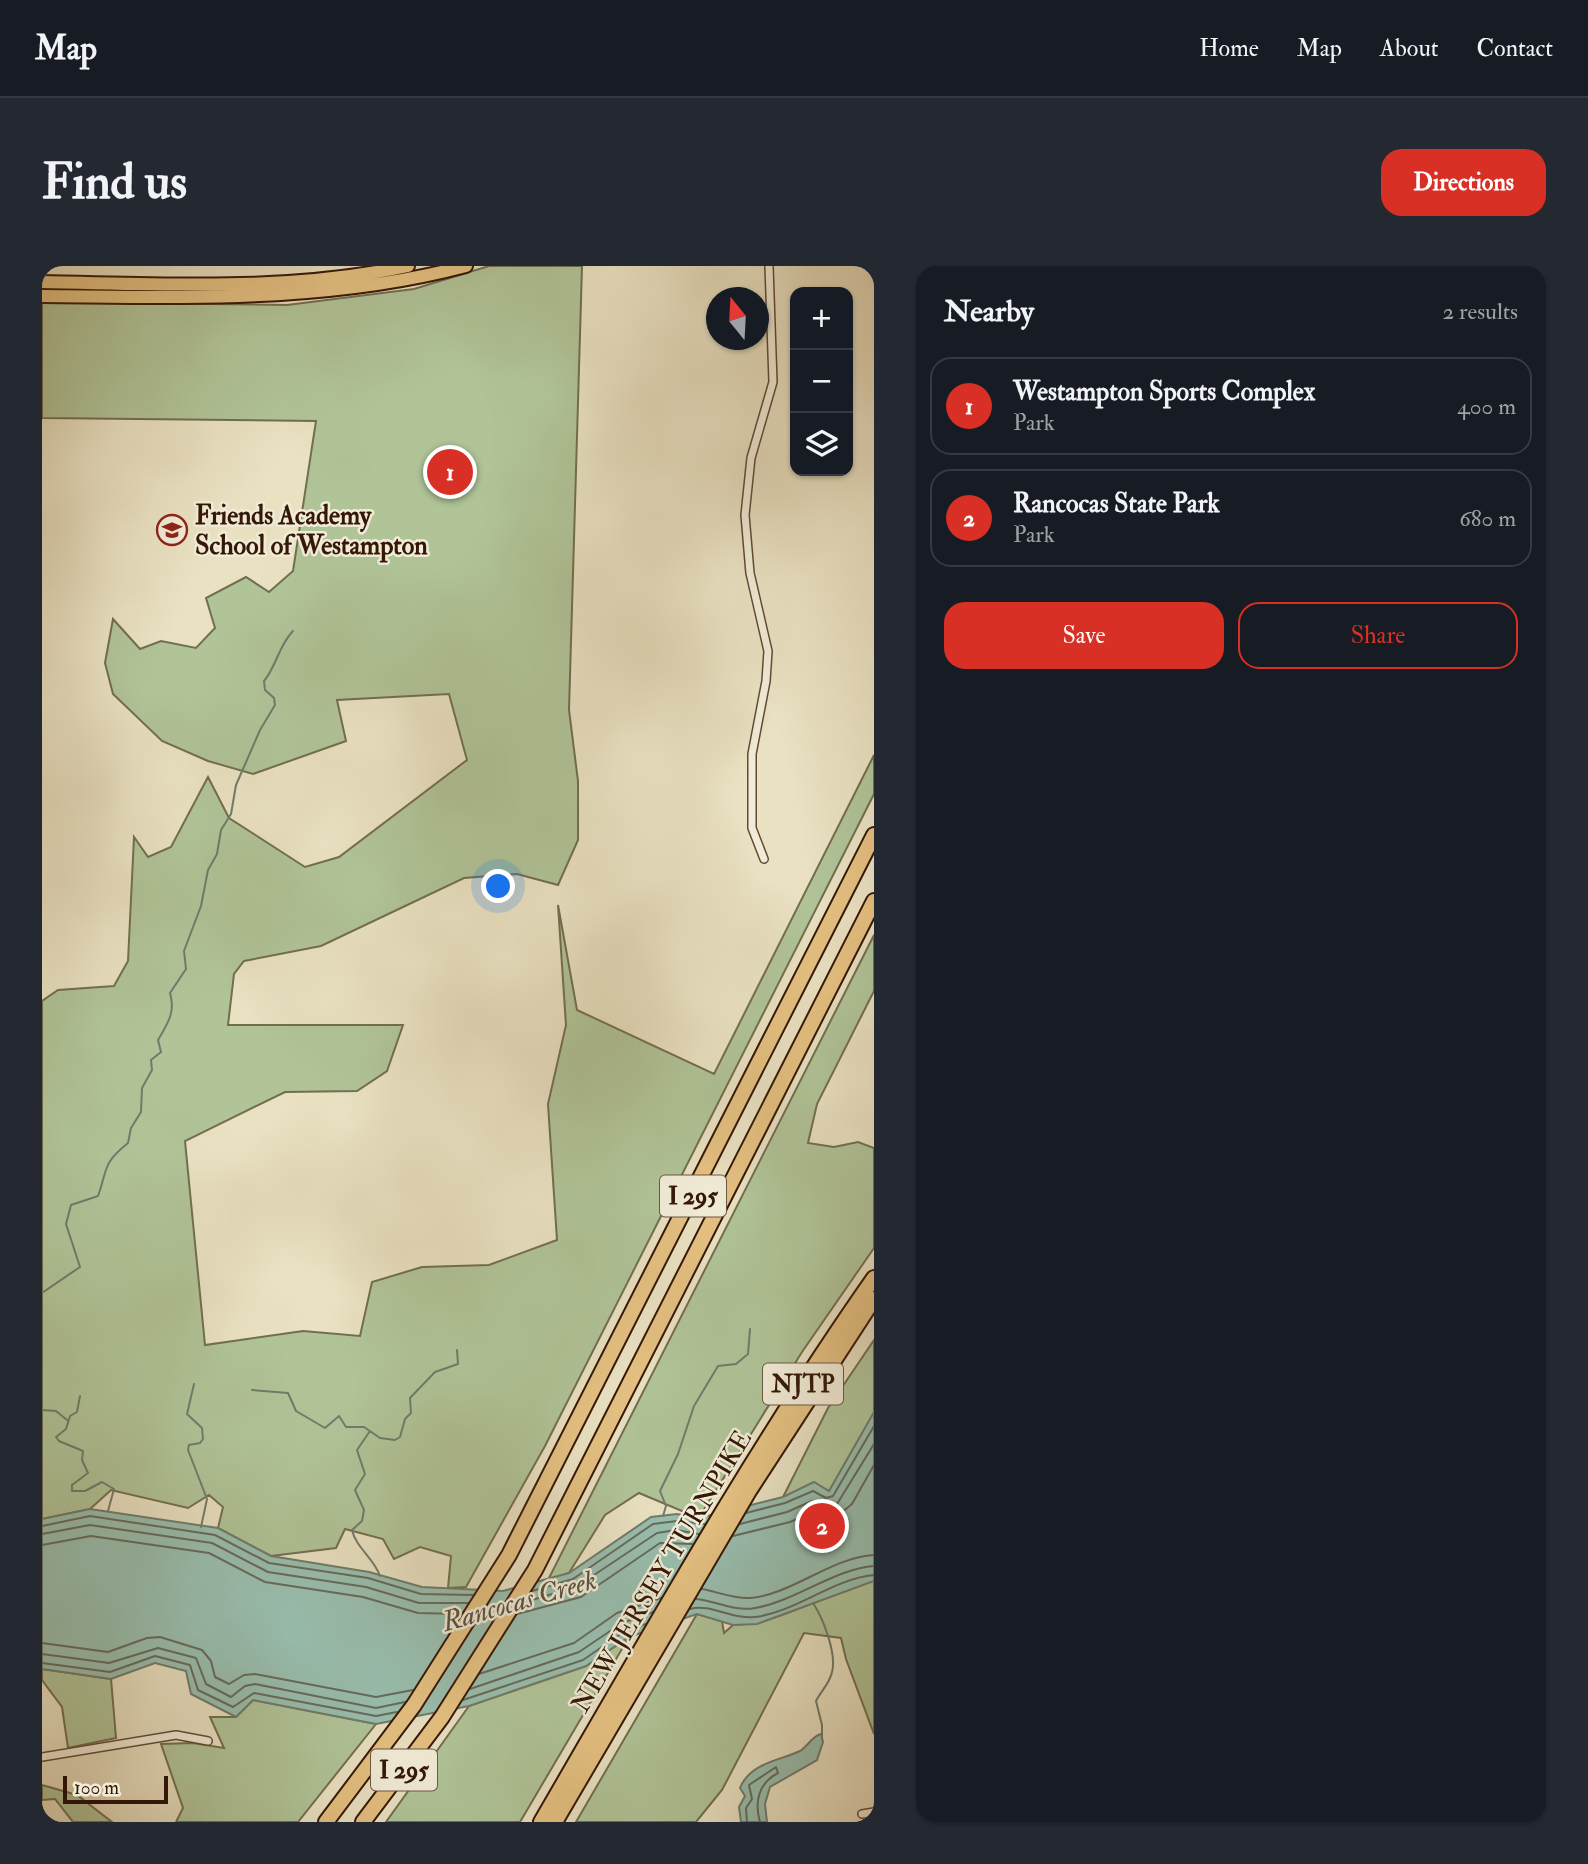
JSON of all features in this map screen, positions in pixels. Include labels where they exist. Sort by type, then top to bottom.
[{"type":"highway","name":"I 295","points":[[326,1822],[398,1728],[447,1658],[509,1556],[874,835]]},
{"type":"highway","name":"I 295","points":[[363,1822],[442,1717],[535,1570],[874,901]]},
{"type":"highway","name":"NEW JERSEY TURNPIKE","points":[[555,1822],[741,1491],[874,1278]]},
{"type":"highway","name":"NEW JERSEY TURNPIKE","points":[[541,1822],[622,1686],[696,1551],[741,1491],[874,1299]]},
{"type":"main road","points":[[42,282],[285,283],[356,276],[408,266]]},
{"type":"main road","points":[[42,296],[284,296],[408,281],[466,266]]},
{"type":"street","points":[[764,859],[752,828],[752,754],[766,681],[768,651],[750,573],[745,514],[751,458],[773,382],[769,266]]},
{"type":"street","points":[[42,1756],[176,1735],[208,1741]]},
{"type":"street","points":[[862,1814],[874,1812]]},
{"type":"shaded area","points":[[489,266],[582,266],[569,710],[578,781],[578,840],[558,885],[517,874],[464,878],[321,946],[244,961],[234,974],[228,1025],[403,1025],[387,1071],[357,1091],[285,1092],[185,1141],[205,1345],[303,1331],[360,1336],[372,1282],[422,1267],[489,1265],[557,1240],[548,1104],[566,1025],[558,905],[577,1010],[714,1074],[874,755],[874,794],[545,1446],[466,1587],[448,1588],[451,1556],[420,1547],[394,1559],[383,1539],[345,1529],[336,1548],[271,1556],[218,1528],[223,1507],[209,1495],[188,1508],[111,1490],[90,1509],[42,1519],[42,1001],[58,990],[114,986],[128,961],[134,837],[148,857],[171,847],[208,777],[229,818],[305,867],[339,857],[467,760],[449,694],[337,700],[346,741],[253,774],[208,761],[162,741],[113,694],[105,663],[113,619],[140,649],[161,641],[196,648],[215,628],[206,598],[246,577],[269,592],[293,571],[316,421],[42,418],[42,302],[287,305],[414,289]]},
{"type":"shaded area","points":[[874,935],[874,991],[817,1104],[808,1143],[834,1147],[858,1142],[874,1148],[874,1248],[802,1352],[703,1511],[689,1514],[639,1493],[605,1515],[569,1573],[548,1580]]},
{"type":"shaded area","points":[[874,1340],[874,1734],[841,1638],[804,1633],[722,1790],[696,1822],[576,1822],[697,1614],[722,1621],[724,1633],[733,1625],[770,1619],[829,1596],[783,1497],[828,1408]]},
{"type":"shaded area","points":[[629,1637],[520,1822],[386,1822],[469,1706],[586,1666]]},
{"type":"shaded area","points":[[42,1669],[111,1679],[116,1738],[68,1748],[62,1707],[42,1680]]},
{"type":"shaded area","points":[[253,1700],[376,1724],[298,1822],[176,1822],[183,1808],[161,1744],[193,1743],[224,1748],[210,1717],[236,1717]]},
{"type":"shaded area","points":[[42,1785],[77,1795],[112,1822],[73,1822],[55,1799],[42,1800]]},
{"type":"water","name":"Rancocas Creek","points":[[874,1412],[874,1581],[757,1624],[733,1625],[697,1614],[629,1637],[586,1666],[469,1706],[376,1724],[253,1700],[236,1717],[191,1694],[186,1671],[155,1663],[111,1679],[42,1669],[42,1519],[90,1509],[218,1528],[271,1556],[369,1572],[422,1587],[503,1591],[569,1573],[651,1517],[677,1514],[699,1518],[783,1497],[814,1482],[829,1491]]},
{"type":"water","points":[[821,1734],[823,1742],[817,1760],[770,1787],[765,1804],[767,1822],[741,1822],[739,1807],[745,1796],[740,1788],[750,1773],[800,1751]]},
{"type":"waterway","points":[[42,1293],[80,1267],[66,1224],[71,1205],[98,1196],[107,1167],[128,1143],[131,1128],[141,1112],[142,1088],[152,1070],[151,1060],[161,1052],[158,1040],[171,1012],[170,993],[186,969],[184,951],[201,906],[208,870],[217,854],[221,830],[231,814],[236,785],[260,730],[275,705],[274,698],[265,690],[264,681],[293,631]]},
{"type":"waterway","points":[[663,1516],[666,1506],[660,1491],[678,1454],[694,1406],[718,1366],[736,1364],[748,1354],[750,1329]]},
{"type":"waterway","points":[[252,1390],[288,1393],[296,1411],[325,1428],[339,1416],[346,1427],[364,1427],[380,1438],[395,1440],[400,1437],[405,1419],[411,1413],[410,1398],[435,1372],[458,1364],[457,1350]]},
{"type":"waterway","points":[[194,1384],[187,1414],[202,1428],[203,1439],[200,1443],[189,1445],[188,1450],[207,1499],[201,1527]]},
{"type":"waterway","points":[[80,1396],[77,1412],[70,1416],[66,1429],[56,1437],[59,1441],[83,1451],[82,1460],[88,1473],[72,1485],[72,1491],[85,1491],[102,1482],[114,1489],[108,1511]]},
{"type":"waterway","points":[[42,1410],[56,1411],[67,1420]]},
{"type":"waterway","points":[[370,1431],[357,1450],[365,1474],[355,1490],[364,1510],[362,1521],[352,1530],[380,1576]]},
{"type":"waterway","points":[[813,1603],[825,1627],[833,1656],[831,1676],[816,1701],[822,1737]]},
{"type":"place","name":"Westampton Sports Complex","points":[[450,472]]},
{"type":"place","name":"Friends Academy School of Westampton","points":[[172,530]]},
{"type":"place","name":"Rancocas State Park","points":[[822,1526]]}]
